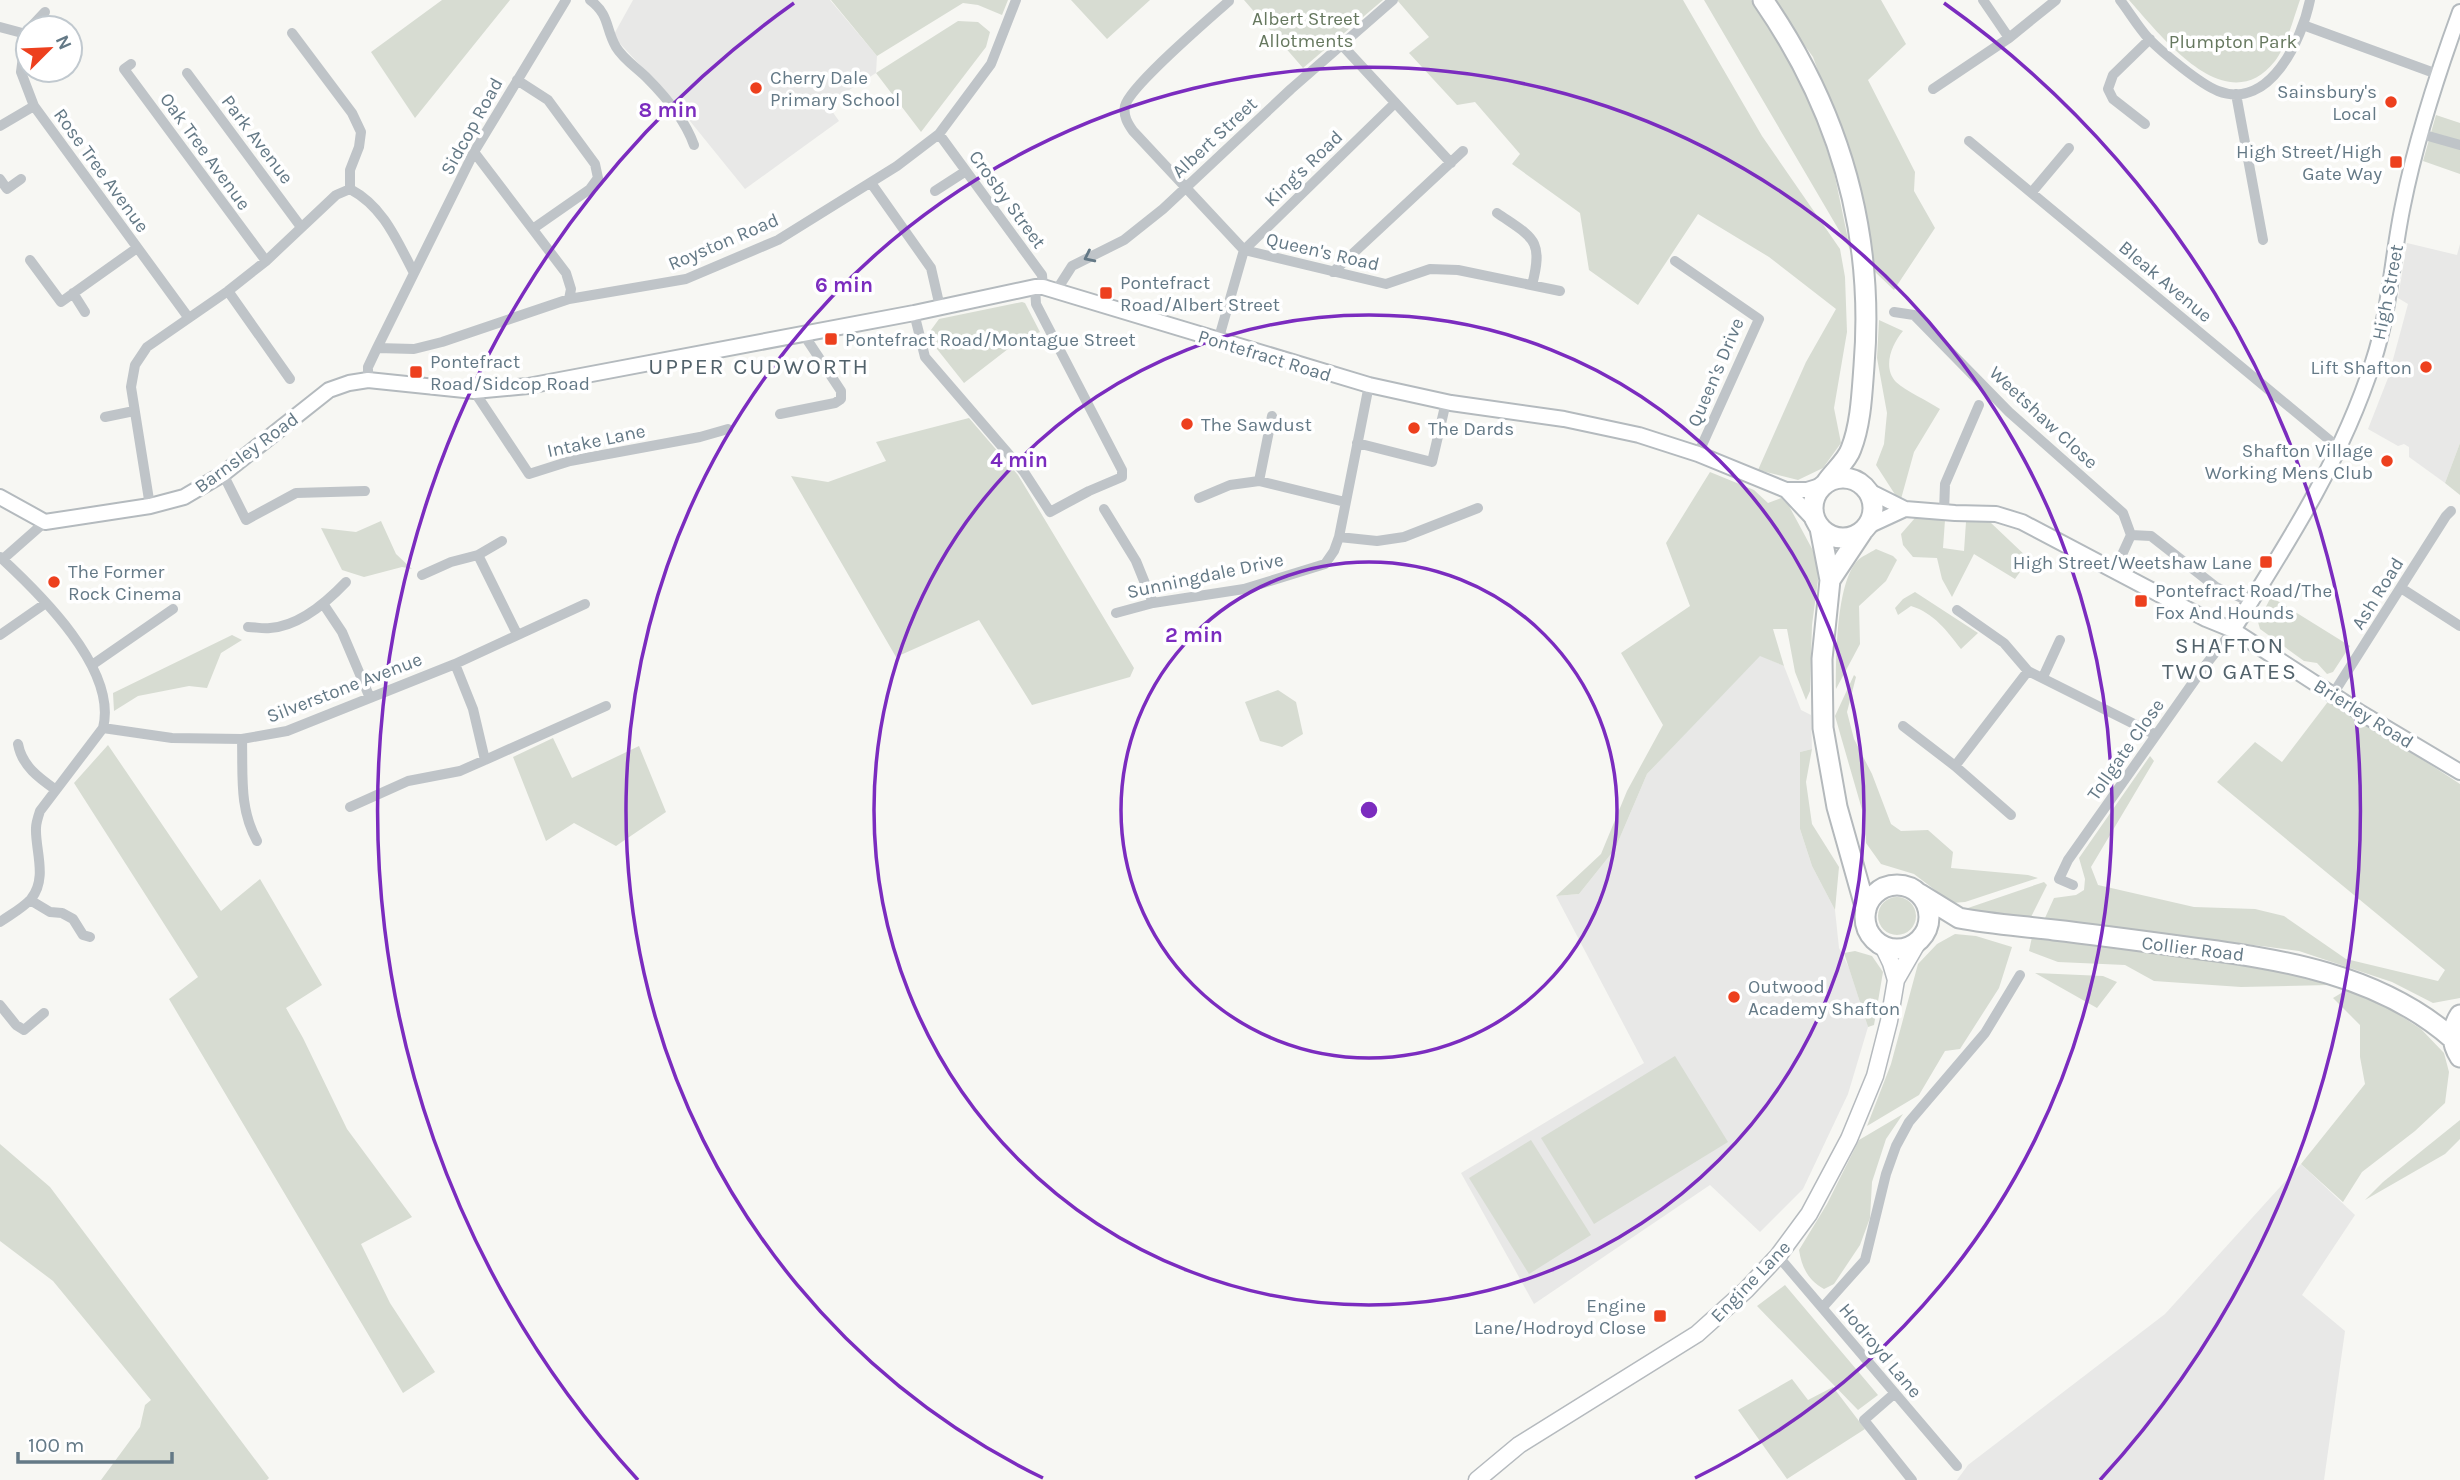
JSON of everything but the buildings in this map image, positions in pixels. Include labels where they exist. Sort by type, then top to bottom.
[{"type":"highway","points":[[1763,0],[1790,39],[1813,82],[1839,148],[1861,244],[1866,315],[1858,417],[1851,451],[1817,493],[1813,502],[1830,580],[1822,659],[1823,728],[1837,807],[1866,910],[1868,930],[1882,944],[1905,947],[1930,929],[1959,918]]},
{"type":"highway","points":[[1830,580],[1871,518],[1873,508],[1851,451]]},
{"type":"highway","points":[[1825,484],[1841,478],[1857,481],[1864,487]]},
{"type":"highway","points":[[1818,525],[1827,534],[1845,538],[1864,529]]},
{"type":"highway","points":[[1853,859],[1872,876],[1894,885],[1908,887],[1920,894],[1928,909],[1927,927],[1921,937]]},
{"type":"highway","points":[[1866,910],[1876,893],[1894,885]]},
{"type":"highway","name":"Collier Road","points":[[1920,894],[1959,918],[2248,955],[2305,966],[2358,982],[2395,998],[2419,1012],[2456,1048]]},
{"type":"highway","name":"Collier Road","points":[[2419,1012],[2459,1016]]},
{"type":"highway","points":[[2456,1048],[2453,1032],[2459,1016]]},
{"type":"main road","name":"Engine Lane","points":[[1477,1480],[1519,1445],[1697,1334],[1746,1290],[1778,1256],[1809,1214],[1849,1139],[1875,1076],[1896,981],[1921,937]]},
{"type":"main road","points":[[1882,944],[1896,981]]},
{"type":"street","name":"Sidcop Road","points":[[377,348],[474,152],[566,0]]},
{"type":"street","points":[[590,0],[602,10],[618,50],[669,104],[689,130],[694,145]]},
{"type":"street","name":"Royston Road","points":[[377,348],[414,349],[569,299],[686,279],[778,240],[870,183],[939,134],[991,64],[1016,0]]},
{"type":"street","name":"Albert Street","points":[[1045,288],[1072,266],[1132,234],[1393,0]]},
{"type":"street","points":[[1983,0],[2009,38]]},
{"type":"street","points":[[1933,89],[2009,38],[2056,0]]},
{"type":"street","points":[[2120,0],[2150,39],[2205,85],[2221,92],[2236,94],[2258,88],[2273,77],[2285,63],[2303,25],[2309,0]]},
{"type":"street","name":"Queen's Road","points":[[1229,1],[1140,83],[1126,103],[1125,113],[1127,123],[1244,250],[1386,284],[1430,270],[1458,270],[1560,291]]},
{"type":"street","name":"High Street","points":[[2233,630],[2305,513],[2339,448],[2374,361],[2389,297],[2403,205],[2437,74],[2460,12]]},
{"type":"street","points":[[2303,25],[2437,74]]},
{"type":"street","points":[[292,33],[352,113],[361,132],[359,147],[350,170],[350,189]]},
{"type":"street","points":[[2145,124],[2113,99],[2108,89],[2113,75],[2150,39]]},
{"type":"street","points":[[1341,44],[1451,163]]},
{"type":"street","name":"Oak Tree Avenue","points":[[131,64],[124,69],[266,261]]},
{"type":"street","name":"Park Avenue","points":[[187,73],[301,227]]},
{"type":"street","points":[[517,80],[548,100],[554,107],[595,164],[598,178],[590,189],[534,228]]},
{"type":"street","name":"Rose Tree Avenue","points":[[26,84],[34,106],[188,317]]},
{"type":"street","points":[[2236,94],[2263,240]]},
{"type":"street","name":"King's Road","points":[[1218,341],[1244,250],[1395,103]]},
{"type":"street","points":[[0,126],[34,106]]},
{"type":"street","name":"Crosby Street","points":[[914,313],[925,357],[1024,472],[1050,512],[1122,477],[1122,470],[1036,303],[1045,288],[1042,275],[939,134]]},
{"type":"street","points":[[2421,134],[2460,145]]},
{"type":"street","name":"Bleak Avenue","points":[[1969,141],[2339,448]]},
{"type":"street","points":[[2032,192],[2069,148]]},
{"type":"street","points":[[1333,272],[1464,151]]},
{"type":"street","points":[[474,152],[566,273],[571,289],[569,299]]},
{"type":"street","points":[[935,191],[965,171]]},
{"type":"street","points":[[4,184],[21,179]]},
{"type":"street","points":[[870,183],[930,268],[940,307]]},
{"type":"street","points":[[150,506],[131,387],[135,365],[147,347],[228,291],[266,261],[336,195],[350,189],[366,197],[385,218],[414,273]]},
{"type":"street","points":[[1497,213],[1528,234],[1535,243],[1538,261],[1532,285]]},
{"type":"street","points":[[30,260],[61,302],[137,248]]},
{"type":"street","name":"Queen's Drive","points":[[1675,261],[1759,319],[1698,454]]},
{"type":"street","name":"Pontefract Road","points":[[368,380],[474,391],[528,386],[1045,288],[1369,385],[1446,402],[1576,421],[1639,435],[1698,454],[1786,490],[1807,490],[1825,484]]},
{"type":"street","points":[[228,291],[290,379]]},
{"type":"street","points":[[73,293],[85,312]]},
{"type":"street","name":"Weetshaw Close","points":[[1894,312],[1914,315],[2009,412],[2123,513],[2131,535]]},
{"type":"street","points":[[780,414],[835,403],[841,399],[841,391],[804,335]]},
{"type":"street","points":[[368,380],[368,368],[377,348]]},
{"type":"street","name":"Barnsley Road","points":[[45,522],[150,506],[184,497],[223,474],[329,390],[368,380]]},
{"type":"street","name":"Sunningdale Drive","points":[[1116,613],[1153,603],[1244,589],[1325,564],[1339,537],[1369,385]]},
{"type":"street","name":"Intake Lane","points":[[474,391],[528,474],[570,461],[700,437],[728,429]]},
{"type":"street","points":[[1357,443],[1432,462],[1446,402]]},
{"type":"street","points":[[1944,512],[1945,484],[1979,405]]},
{"type":"street","points":[[105,417],[134,411]]},
{"type":"street","points":[[1259,481],[1272,416]]},
{"type":"street","points":[[223,474],[246,520],[296,493],[365,491]]},
{"type":"street","points":[[1199,498],[1230,485],[1259,481],[1345,502]]},
{"type":"street","points":[[1864,487],[1905,509],[1996,514],[2022,522],[2206,619],[2233,630]]},
{"type":"street","name":"Pontefract Road","points":[[1786,490],[1818,525]]},
{"type":"street","points":[[0,497],[45,522],[1,558],[46,603],[74,638],[92,665],[103,694],[106,715],[103,728],[40,811],[36,828],[40,875],[35,893],[30,900],[1,921]]},
{"type":"street","points":[[1339,537],[1377,541],[1404,537],[1478,508]]},
{"type":"street","points":[[1104,509],[1136,561],[1153,603]]},
{"type":"street","points":[[1864,529],[1905,509]]},
{"type":"street","name":"Ash Road","points":[[2333,694],[2451,511]]},
{"type":"street","points":[[2115,570],[2131,535],[2151,536],[2216,587],[2251,602]]},
{"type":"street","points":[[422,575],[450,562],[478,555],[502,541]]},
{"type":"street","points":[[478,555],[517,634]]},
{"type":"street","points":[[248,627],[271,628],[293,621],[324,605],[346,582]]},
{"type":"street","points":[[2401,588],[2460,625]]},
{"type":"street","points":[[0,635],[46,603]]},
{"type":"street","name":"Silverstone Avenue","points":[[103,728],[172,738],[242,739],[287,731],[455,664],[584,604]]},
{"type":"street","points":[[324,605],[342,632],[370,698]]},
{"type":"street","points":[[92,665],[173,609]]},
{"type":"street","points":[[1957,610],[2004,643],[2028,671],[2155,735]]},
{"type":"street","name":"Brierley Road","points":[[2233,630],[2460,772]]},
{"type":"street","name":"Tollgate Close","points":[[2073,885],[2059,879],[2068,860],[2155,735],[2233,630]]},
{"type":"street","points":[[2043,677],[2060,640]]},
{"type":"street","points":[[455,664],[473,709],[485,760]]},
{"type":"street","points":[[1955,766],[2028,671]]},
{"type":"street","points":[[350,807],[408,781],[460,771],[606,706]]},
{"type":"street","points":[[1903,726],[1955,766],[2011,816]]},
{"type":"street","points":[[242,739],[244,802],[247,822],[257,841]]},
{"type":"street","points":[[18,744],[20,758],[38,777],[56,790]]},
{"type":"street","points":[[30,900],[50,912],[62,913],[73,919],[83,935],[90,937]]},
{"type":"street","points":[[1823,1307],[1865,1260],[1886,1174],[1896,1146],[1909,1122],[1985,1033],[2020,975]]},
{"type":"street","points":[[0,1005],[16,1025],[24,1030],[44,1013]]},
{"type":"street","name":"Hodroyd Lane","points":[[1778,1256],[1957,1466]]},
{"type":"street","points":[[1895,1394],[1864,1420],[1912,1480]]},
{"type":"shaded area","name":"Cherry Dale Primary School","points":[[633,0],[830,0],[877,56],[876,73],[827,104],[839,121],[745,189],[677,105],[613,36]]},
{"type":"shaded area","name":"Lift Shafton","points":[[2407,243],[2457,255],[2460,244],[2460,443],[2445,483],[2409,457],[2409,447],[2404,444],[2398,446],[2368,429],[2388,378],[2408,304],[2398,298]]},
{"type":"shaded area","name":"Outwood Academy Shafton","points":[[1760,655],[1784,666],[1801,710],[1811,715],[1812,749],[1800,752],[1800,829],[1812,866],[1835,910],[1839,948],[1849,968],[1868,1027],[1848,1094],[1803,1189],[1760,1232],[1710,1185],[1534,1304],[1461,1173],[1644,1063],[1556,896],[1579,894],[1615,849],[1647,774]]},
{"type":"shaded area","points":[[2301,1164],[2355,1215],[2302,1295],[2345,1331],[2324,1480],[1957,1480],[1968,1465],[2165,1314]]},
{"type":"green space","points":[[442,0],[510,0],[415,118],[371,52]]},
{"type":"green space","points":[[831,0],[1008,0],[1002,15],[978,5],[963,3],[877,56]]},
{"type":"green space","points":[[1071,0],[1150,0],[1107,39]]},
{"type":"green space","name":"Albert Street Allotments","points":[[1244,0],[1383,0],[1303,68]]},
{"type":"green space","points":[[1397,0],[1683,0],[1762,136],[1840,249],[1845,277],[1847,332],[1834,408],[1841,443],[1823,468],[1798,480],[1758,470],[1806,362],[1836,309],[1769,257],[1698,214],[1638,305],[1589,270],[1580,213],[1512,164],[1520,154],[1475,102],[1457,105],[1409,53],[1429,37]]},
{"type":"green space","points":[[1704,0],[1751,0],[1806,90],[1833,167],[1850,249]]},
{"type":"green space","points":[[1772,0],[1881,0],[1906,44],[1868,80],[1915,172],[1914,191],[1935,228],[1894,290],[1873,270],[1852,166],[1813,57]]},
{"type":"green space","name":"Plumpton Park","points":[[2129,0],[2300,0],[2286,40],[2275,61],[2256,77],[2237,82],[2216,78],[2196,67],[2159,34]]},
{"type":"green space","points":[[958,21],[978,22],[990,32],[986,47],[921,132],[876,73]]},
{"type":"green space","points":[[2436,115],[2460,123],[2460,174],[2423,161]]},
{"type":"green space","points":[[1022,302],[1040,332],[1017,342],[964,383],[937,349],[931,330],[939,319]]},
{"type":"green space","points":[[1879,320],[1903,331],[1895,342],[1889,363],[1896,382],[1940,409],[1914,452],[1901,499],[1896,496],[1876,465],[1884,444],[1887,413],[1877,358]]},
{"type":"green space","points":[[969,418],[1018,475],[1134,668],[1130,677],[1032,705],[979,620],[896,657],[791,476],[828,482],[886,461],[876,442]]},
{"type":"green space","points":[[2460,443],[2460,495],[2445,483]]},
{"type":"green space","points":[[1710,472],[1754,490],[1768,503],[1781,498],[1789,506],[1817,558],[1818,580],[1812,625],[1810,691],[1806,700],[1795,672],[1787,629],[1773,629],[1784,666],[1760,656],[1647,774],[1615,849],[1579,894],[1556,896],[1601,854],[1627,791],[1663,725],[1621,653],[1690,606],[1666,543]]},
{"type":"green space","points":[[1915,518],[1945,520],[1943,548],[1964,551],[1966,522],[1990,522],[2029,559],[2015,579],[1974,554],[1952,597],[1942,579],[1937,558],[1913,557],[1903,545],[1901,534]]},
{"type":"green space","points":[[381,521],[396,554],[412,569],[402,567],[364,577],[342,570],[321,528],[356,532]]},
{"type":"green space","points":[[1876,549],[1897,560],[1886,581],[1859,606],[1860,644],[1836,689],[1839,622],[1845,587],[1857,561]]},
{"type":"green space","points":[[1915,592],[1978,633],[1961,649],[1927,613],[1911,606],[1898,615],[1895,608]]},
{"type":"green space","points":[[2271,597],[2350,646],[2333,672],[2327,674],[2317,663],[2304,661],[2260,629],[2258,622]]},
{"type":"green space","points":[[232,635],[242,640],[221,653],[207,688],[189,686],[138,696],[114,711],[113,693]]},
{"type":"green space","points":[[1854,675],[1856,677],[1847,712],[1854,739],[1872,774],[1891,824],[1901,831],[1928,830],[1953,852],[1951,868],[2038,878],[1965,902],[1952,903],[1914,874],[1881,864],[1866,843],[1865,820],[1835,716]]},
{"type":"green space","points":[[1278,690],[1296,702],[1303,734],[1282,747],[1260,741],[1245,702]]},
{"type":"green space","points":[[2330,699],[2460,784],[2460,998],[2433,1003],[2392,982],[2299,951],[2045,918],[2054,898],[2076,895],[2084,890],[2085,879],[2079,858],[2150,756],[2154,761],[2091,867],[2098,885],[2194,907],[2255,909],[2284,916],[2346,959],[2438,981],[2445,970],[2217,782],[2255,742],[2282,762]]},
{"type":"green space","points":[[553,738],[572,778],[639,746],[666,812],[616,846],[574,823],[546,841],[513,757]]},
{"type":"green space","points":[[108,745],[221,911],[260,879],[322,985],[286,1008],[347,1129],[412,1217],[361,1244],[390,1303],[435,1372],[403,1393],[169,999],[198,977],[74,783]]},
{"type":"green space","points":[[1812,749],[1806,782],[1812,824],[1839,867],[1835,910],[1812,866],[1800,829],[1800,752]]},
{"type":"green space","points":[[2044,882],[2047,885],[2031,917],[1965,909]]},
{"type":"green space","points":[[1897,897],[1910,903],[1916,916],[1910,929],[1897,935],[1884,929],[1878,916],[1884,903]]},
{"type":"green space","points":[[1955,934],[1976,936],[2012,947],[1999,988],[1960,1049],[1945,1051],[1919,1095],[1867,1126],[1891,1064],[1918,964],[1937,944]]},
{"type":"green space","points":[[2032,937],[2246,962],[2329,985],[2241,987],[2154,981],[2125,965],[2058,962],[2029,951]]},
{"type":"green space","points":[[1855,951],[1872,956],[1883,972],[1874,1025],[1868,1027],[1844,953]]},
{"type":"green space","points":[[2035,973],[2103,976],[2117,982],[2097,1008]]},
{"type":"green space","points":[[2348,989],[2395,1012],[2421,1029],[2444,1053],[2449,1072],[2445,1103],[2415,1131],[2362,1172],[2343,1202],[2301,1164],[2365,1084],[2360,1057],[2360,1025],[2333,998]]},
{"type":"green space","points":[[1675,1056],[1728,1142],[1594,1224],[1541,1138]]},
{"type":"green space","points":[[1903,1114],[1886,1139],[1872,1182],[1870,1218],[1860,1245],[1834,1284],[1824,1289],[1807,1273],[1799,1250],[1827,1204],[1859,1140]]},
{"type":"green space","points":[[2460,1120],[2460,1139],[2445,1154],[2365,1200],[2383,1182]]},
{"type":"green space","points":[[1531,1140],[1591,1235],[1529,1274],[1469,1178]]},
{"type":"green space","points":[[0,1144],[50,1187],[269,1478],[267,1480],[101,1480],[140,1427],[145,1405],[151,1400],[53,1281],[0,1241]]},
{"type":"green space","points":[[1785,1285],[1878,1395],[1858,1410],[1757,1306]]},
{"type":"green space","points":[[1792,1379],[1808,1400],[1833,1387],[1865,1429],[1787,1479],[1738,1410]]},
{"type":"place","name":"Cherry Dale Primary School","points":[[756,88]]},
{"type":"place","name":"Sainsbury's Local","points":[[2391,102]]},
{"type":"place","name":"High Street/High Gate Way","points":[[2396,162]]},
{"type":"place","name":"Pontefract Road/Albert Street","points":[[1106,293]]},
{"type":"place","name":"Pontefract Road/Montague Street","points":[[831,339]]},
{"type":"place","name":"Lift Shafton","points":[[2426,367]]},
{"type":"place","name":"Pontefract Road/Sidcop Road","points":[[416,372]]},
{"type":"place","name":"The Sawdust","points":[[1187,424]]},
{"type":"place","name":"The Dards","points":[[1414,428]]},
{"type":"place","name":"Shafton Village Working Mens Club","points":[[2387,461]]},
{"type":"place","name":"High Street/Weetshaw Lane","points":[[2266,562]]},
{"type":"place","name":"The Former Rock Cinema","points":[[54,582]]},
{"type":"place","name":"Pontefract Road/The Fox And Hounds","points":[[2141,601]]},
{"type":"place","name":"Outwood Academy Shafton","points":[[1734,997]]},
{"type":"place","name":"Engine Lane/Hodroyd Close","points":[[1660,1316]]},
{"type":"district","name":"UPPER CUDWORTH","points":[[759,366]]},
{"type":"district","name":"SHAFTON TWO GATES","points":[[2230,658]]}]
